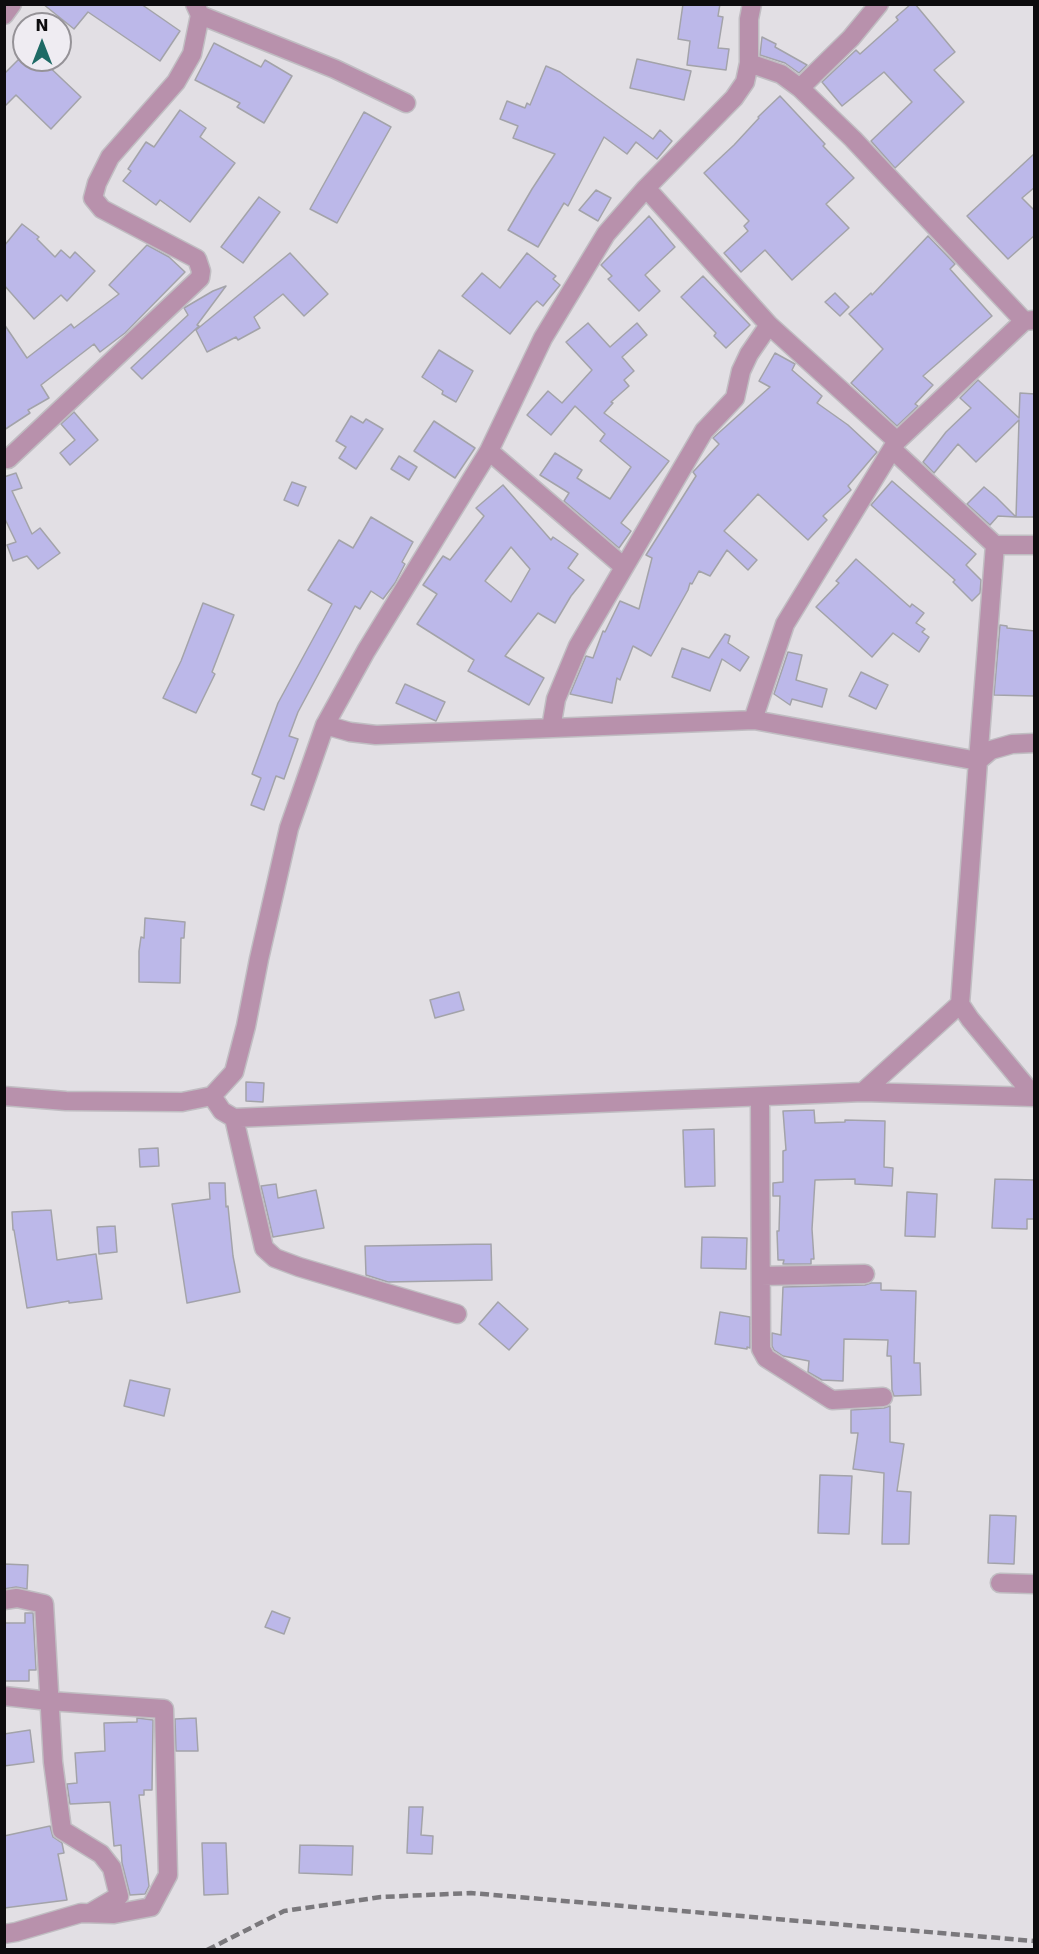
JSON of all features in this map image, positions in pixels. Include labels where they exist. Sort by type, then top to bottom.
[{"type":"street","points":[[4,15],[12,4]]},
{"type":"street","points":[[4,1096],[66,1101],[182,1102],[212,1096],[234,1072],[289,828],[325,725],[366,651],[489,452],[543,338],[606,234],[646,188],[734,98],[745,82],[749,63],[752,4]]},
{"type":"street","points":[[800,88],[851,38],[879,4]]},
{"type":"street","points":[[4,459],[8,459],[200,278],[201,271],[197,258],[102,209],[93,198],[97,183],[110,157],[176,82],[192,54],[198,10],[335,69],[406,103]]},
{"type":"street","points":[[749,63],[782,74],[800,88],[853,139],[1029,321],[894,445],[785,624],[753,720]]},
{"type":"street","points":[[646,188],[769,326],[995,545],[1035,545]]},
{"type":"street","points":[[551,728],[556,699],[578,646],[704,430],[735,398],[745,363],[769,326]]},
{"type":"street","points":[[489,452],[624,567]]},
{"type":"street","points":[[995,545],[960,1004],[1035,1097]]},
{"type":"street","points":[[325,725],[350,732],[376,735],[753,720],[978,761]]},
{"type":"street","points":[[978,761],[991,750],[1012,744],[1035,743]]},
{"type":"street","points":[[863,1092],[960,1004]]},
{"type":"street","points":[[212,1096],[222,1111],[234,1119],[863,1092],[1035,1097]]},
{"type":"street","points":[[760,1097],[761,1349],[766,1358],[832,1400],[883,1397]]},
{"type":"street","points":[[234,1119],[264,1248],[275,1258],[457,1314]]},
{"type":"street","points":[[762,1276],[865,1274]]},
{"type":"street","points":[[1000,1583],[1035,1584]]},
{"type":"street","points":[[4,1600],[17,1598],[44,1604],[49,1701],[62,1830],[101,1854],[112,1868],[118,1886],[119,1896],[89,1913]]},
{"type":"street","points":[[4,1696],[164,1709],[168,1875],[151,1907],[114,1914],[81,1913],[4,1934]]},
{"type":"building","points":[[43,4],[141,4],[180,31],[160,61],[88,12],[74,29],[72,12],[53,12]]},
{"type":"building","points":[[683,4],[720,4],[718,16],[723,17],[718,48],[729,49],[726,70],[687,65],[690,41],[678,39]]},
{"type":"building","points":[[911,4],[915,4],[955,52],[934,70],[964,102],[895,168],[871,141],[912,102],[884,72],[842,106],[822,82],[856,50],[860,54],[898,20],[896,17]]},
{"type":"building","points":[[762,37],[807,65],[799,73],[785,63],[760,55]]},
{"type":"building","points":[[214,43],[261,67],[265,60],[292,76],[264,123],[237,107],[240,103],[195,80]]},
{"type":"building","points":[[637,59],[691,71],[684,100],[630,88]]},
{"type":"building","points":[[12,66],[12,72],[55,72],[81,97],[51,129],[16,95],[4,107],[4,74]]},
{"type":"building","points":[[546,66],[560,72],[653,139],[660,130],[672,141],[657,159],[636,142],[627,154],[604,137],[568,206],[564,203],[538,247],[508,230],[555,154],[513,138],[518,126],[500,119],[507,101],[525,108],[527,103],[530,105]]},
{"type":"building","points":[[780,96],[854,178],[826,204],[849,228],[792,280],[765,250],[741,272],[724,253],[748,231],[744,226],[749,221],[704,173]]},
{"type":"building","points":[[180,110],[206,128],[200,137],[235,163],[190,222],[160,200],[156,205],[123,181],[131,171],[128,169],[146,142],[154,147]]},
{"type":"building","points":[[364,112],[391,127],[337,223],[310,209]]},
{"type":"building","points":[[1035,153],[1035,187],[1022,198],[1035,211],[1035,235],[1008,259],[967,216]]},
{"type":"building","points":[[596,190],[611,198],[598,221],[579,210]]},
{"type":"building","points":[[259,197],[280,212],[243,263],[221,247]]},
{"type":"building","points":[[649,216],[675,247],[645,275],[660,291],[639,311],[608,279],[612,276],[601,265]]},
{"type":"building","points":[[22,224],[39,237],[37,239],[55,257],[61,250],[70,258],[75,252],[95,271],[67,301],[61,295],[34,319],[4,285],[4,246]]},
{"type":"building","points":[[928,236],[955,264],[950,269],[992,316],[923,376],[933,385],[915,404],[918,406],[897,426],[851,383],[883,349],[849,314],[871,293],[872,295]]},
{"type":"building","points":[[147,245],[169,257],[185,272],[125,333],[100,352],[94,344],[41,385],[49,398],[28,410],[30,413],[4,430],[4,324],[27,358],[71,324],[74,328],[119,294],[109,285]]},
{"type":"building","points":[[290,253],[328,294],[304,316],[283,294],[254,317],[260,328],[238,340],[236,337],[207,352],[196,330]]},
{"type":"building","points":[[527,253],[556,276],[553,279],[560,285],[543,306],[537,301],[510,334],[462,296],[482,273],[500,288]]},
{"type":"building","points":[[703,276],[750,325],[726,348],[714,336],[716,333],[681,297]]},
{"type":"building","points":[[226,286],[197,325],[199,326],[142,379],[131,368],[188,315],[184,308]]},
{"type":"building","points":[[835,293],[849,307],[840,316],[825,302]]},
{"type":"building","points":[[588,323],[610,347],[637,323],[647,335],[622,357],[634,371],[624,380],[629,386],[611,402],[613,403],[604,413],[669,461],[621,523],[631,531],[619,548],[564,501],[569,493],[540,475],[555,453],[582,470],[577,478],[610,499],[631,467],[600,441],[605,434],[575,406],[551,435],[527,415],[548,391],[562,403],[592,370],[566,342]]},
{"type":"building","points":[[439,350],[473,371],[456,402],[442,394],[443,391],[422,377]]},
{"type":"building","points":[[775,353],[795,364],[792,370],[822,396],[817,403],[848,425],[877,452],[848,486],[851,490],[823,516],[827,520],[808,540],[758,494],[724,531],[757,560],[748,570],[727,550],[710,576],[699,571],[692,584],[690,583],[651,656],[633,646],[620,680],[617,678],[612,703],[570,694],[586,656],[593,658],[603,631],[605,632],[620,601],[639,609],[652,558],[646,555],[696,476],[693,472],[719,444],[713,438],[770,387],[759,381]]},
{"type":"building","points":[[978,380],[1019,418],[1020,393],[1035,394],[1035,517],[1016,517],[1019,420],[976,462],[958,444],[934,473],[923,462],[946,432],[971,408],[960,398]]},
{"type":"building","points":[[74,412],[98,440],[70,465],[60,453],[75,440],[61,424]]},
{"type":"building","points":[[351,416],[363,423],[366,419],[383,429],[356,469],[339,458],[346,447],[336,441]]},
{"type":"building","points":[[434,421],[475,448],[455,478],[414,451]]},
{"type":"building","points":[[399,456],[417,467],[409,480],[391,469]]},
{"type":"building","points":[[16,473],[22,488],[12,491],[32,534],[40,528],[60,553],[38,569],[27,556],[13,561],[7,545],[16,542],[4,517],[4,477]]},
{"type":"building","points":[[892,481],[976,554],[966,565],[981,580],[980,593],[972,601],[953,582],[955,580],[871,505]]},
{"type":"building","points":[[292,482],[306,487],[298,506],[284,500]]},
{"type":"building","points":[[503,485],[551,540],[553,537],[578,554],[568,568],[584,580],[571,596],[555,623],[538,613],[505,656],[544,678],[529,705],[468,671],[474,660],[417,624],[437,594],[423,585],[443,556],[450,560],[484,516],[476,508]],"holes":[[[511,547],[530,569],[511,602],[485,581]]]},
{"type":"building","points":[[984,487],[1016,517],[998,516],[990,525],[967,504]]},
{"type":"building","points":[[371,517],[413,542],[402,562],[405,564],[383,599],[371,591],[360,609],[355,606],[298,712],[289,736],[298,739],[284,779],[276,776],[264,810],[251,805],[261,778],[252,774],[278,703],[332,604],[308,590],[339,540],[353,548]]},
{"type":"building","points":[[856,559],[910,607],[912,604],[924,613],[916,623],[925,629],[922,632],[929,637],[919,652],[893,633],[872,657],[816,607],[839,583],[836,581]]},
{"type":"building","points":[[203,603],[234,615],[212,672],[215,674],[196,713],[163,698],[181,661]]},
{"type":"building","points":[[1000,625],[1035,631],[1035,696],[994,695]]},
{"type":"building","points":[[725,634],[730,636],[728,643],[749,657],[740,671],[722,659],[710,691],[672,677],[682,648],[709,658]]},
{"type":"building","points":[[788,652],[802,655],[796,680],[827,689],[822,707],[792,699],[790,705],[774,694]]},
{"type":"building","points":[[861,672],[888,685],[876,709],[849,696]]},
{"type":"building","points":[[405,684],[445,702],[436,721],[396,703]]},
{"type":"building","points":[[145,918],[185,922],[184,938],[181,938],[180,983],[139,982],[139,951],[141,937],[144,938]]},
{"type":"building","points":[[459,992],[464,1010],[435,1018],[430,1000]]},
{"type":"building","points":[[246,1082],[264,1083],[263,1102],[246,1101]]},
{"type":"building","points":[[814,1110],[815,1123],[845,1122],[845,1120],[885,1121],[884,1167],[893,1168],[892,1186],[855,1184],[855,1179],[815,1180],[812,1229],[814,1259],[811,1259],[811,1264],[783,1264],[784,1260],[778,1260],[777,1231],[779,1231],[780,1196],[773,1196],[773,1183],[783,1182],[783,1151],[786,1150],[783,1111]]},
{"type":"building","points":[[714,1129],[715,1186],[685,1187],[683,1130]]},
{"type":"building","points":[[158,1148],[159,1166],[140,1167],[139,1149]]},
{"type":"building","points":[[995,1179],[1035,1180],[1035,1219],[1027,1219],[1027,1229],[992,1228]]},
{"type":"building","points":[[209,1183],[225,1183],[226,1207],[228,1206],[233,1256],[240,1292],[187,1303],[172,1204],[210,1199]]},
{"type":"building","points":[[276,1184],[278,1198],[316,1190],[324,1228],[273,1237],[261,1186]]},
{"type":"building","points":[[907,1192],[937,1194],[935,1237],[905,1236]]},
{"type":"building","points":[[51,1210],[57,1260],[96,1254],[102,1299],[69,1303],[69,1301],[27,1308],[12,1212]]},
{"type":"building","points":[[115,1226],[117,1252],[99,1254],[97,1227]]},
{"type":"building","points":[[702,1237],[747,1238],[746,1269],[701,1268]]},
{"type":"building","points":[[491,1244],[492,1280],[388,1282],[366,1275],[365,1246]]},
{"type":"building","points":[[881,1283],[881,1290],[916,1291],[914,1363],[920,1363],[921,1395],[894,1396],[891,1356],[887,1356],[888,1340],[844,1339],[843,1381],[822,1380],[808,1372],[809,1361],[783,1356],[772,1346],[772,1333],[781,1335],[783,1287]]},
{"type":"building","points":[[498,1302],[528,1329],[509,1350],[479,1324]]},
{"type":"building","points":[[720,1312],[750,1317],[750,1348],[715,1344]]},
{"type":"building","points":[[130,1380],[170,1389],[164,1416],[124,1406]]},
{"type":"building","points":[[890,1406],[890,1442],[904,1444],[897,1491],[911,1492],[909,1544],[882,1544],[884,1473],[853,1469],[858,1433],[851,1433],[851,1410]]},
{"type":"building","points":[[820,1475],[852,1476],[849,1534],[818,1533]]},
{"type":"building","points":[[990,1515],[1016,1516],[1014,1564],[988,1563]]},
{"type":"building","points":[[4,1564],[28,1565],[27,1589],[16,1587],[4,1589]]},
{"type":"building","points":[[272,1611],[290,1618],[284,1634],[265,1627]]},
{"type":"building","points":[[25,1613],[33,1613],[36,1670],[29,1670],[29,1681],[4,1681],[4,1623],[25,1623]]},
{"type":"building","points":[[137,1718],[153,1720],[152,1790],[144,1790],[144,1795],[139,1795],[149,1886],[145,1894],[130,1895],[122,1863],[121,1845],[114,1846],[110,1802],[70,1804],[67,1784],[77,1783],[75,1753],[105,1751],[104,1723],[137,1722]]},
{"type":"building","points":[[196,1718],[198,1751],[176,1751],[175,1719]]},
{"type":"building","points":[[30,1730],[34,1762],[4,1766],[4,1734]]},
{"type":"building","points":[[409,1807],[423,1807],[421,1835],[433,1836],[432,1854],[407,1853]]},
{"type":"building","points":[[50,1826],[53,1837],[62,1843],[64,1853],[58,1854],[67,1900],[4,1908],[4,1836]]},
{"type":"building","points":[[202,1843],[226,1843],[228,1894],[204,1895]]},
{"type":"building","points":[[300,1845],[353,1846],[352,1875],[299,1873]]},
{"type":"railway","points":[[207,1950],[284,1911],[381,1897],[471,1893],[1034,1941]]}]
